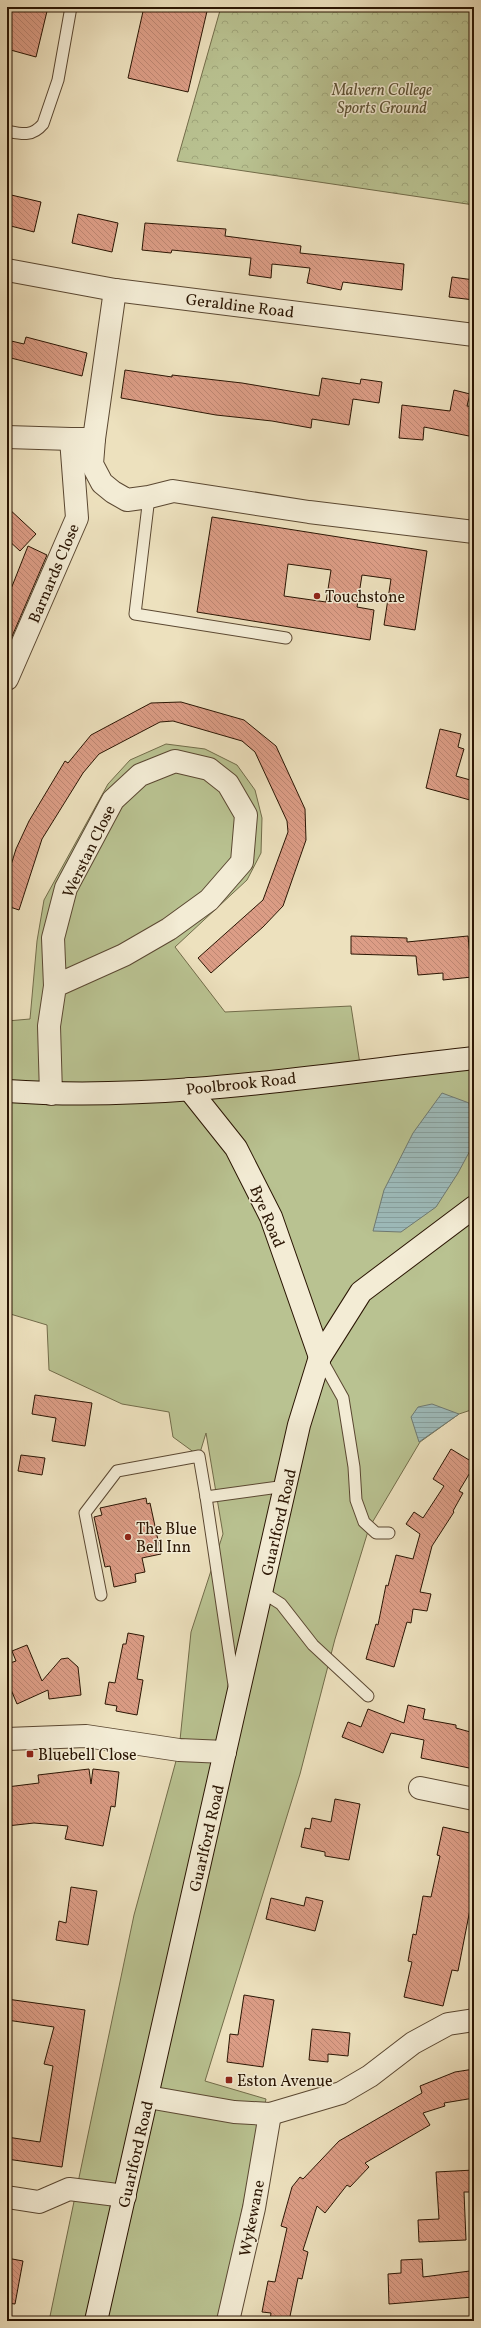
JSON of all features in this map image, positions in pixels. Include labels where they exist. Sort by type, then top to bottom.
[{"type":"street","name":"Geraldine Road","points":[[7,270],[115,290],[474,335]]},
{"type":"street","points":[[115,290],[94,439],[92,464],[102,483],[113,492],[127,500],[149,497],[173,491],[309,512],[474,532]]},
{"type":"street","points":[[7,437],[71,440],[94,439]]},
{"type":"street","name":"Barnards Close","points":[[7,679],[77,518],[71,440]]},
{"type":"street","name":"Werstan Close","points":[[51,1094],[49,1026],[55,986],[53,938],[66,888],[113,800],[140,775],[175,761],[209,769],[228,784],[246,815],[242,862],[208,900],[169,929],[124,955],[55,986]]},
{"type":"street","name":"Poolbrook Road","points":[[7,1091],[51,1094],[189,1089],[474,1058]]},
{"type":"street","name":"Bye Road","points":[[189,1089],[236,1148],[272,1217],[320,1357]]},
{"type":"street","name":"Guarlford Road","points":[[96,2321],[148,2097],[299,1425],[320,1357],[361,1292],[474,1208]]},
{"type":"street","points":[[7,1739],[86,1736],[179,1750],[225,1752]]},
{"type":"street","points":[[420,1788],[474,1799]]},
{"type":"street","points":[[148,2097],[234,2112],[270,2114],[341,2093],[370,2076],[413,2043],[448,2024],[474,2020]]},
{"type":"street","name":"Wykewane","points":[[228,2321],[254,2208],[270,2114]]},
{"type":"street","points":[[7,2197],[39,2202],[69,2189],[125,2196]]},
{"type":"lane","points":[[7,131],[27,135],[38,129],[43,124],[58,80],[71,7]]},
{"type":"lane","points":[[149,497],[135,614],[286,638]]},
{"type":"lane","points":[[320,1357],[343,1398],[354,1468],[356,1500],[364,1522],[376,1533],[389,1533]]},
{"type":"lane","points":[[101,1595],[85,1513],[117,1471],[199,1456],[236,1702]]},
{"type":"lane","points":[[206,1497],[286,1486]]},
{"type":"lane","points":[[262,1592],[281,1604],[313,1645],[368,1696]]},
{"type":"green space","name":"Malvern College Sports Ground","points":[[221,7],[474,7],[474,205],[177,161]]},
{"type":"green space","points":[[166,744],[205,749],[237,765],[255,790],[262,818],[261,853],[247,880],[175,947],[225,1012],[351,1006],[362,1077],[474,1066],[474,1409],[459,1414],[420,1442],[369,1528],[335,1639],[300,1774],[205,2081],[266,2099],[218,2321],[49,2321],[134,1915],[179,1750],[191,1632],[223,1534],[206,1433],[199,1456],[173,1437],[169,1412],[122,1404],[49,1370],[47,1325],[7,1313],[7,1021],[30,1019],[37,941],[44,900],[108,784],[130,760]]},
{"type":"water","points":[[442,1093],[469,1103],[473,1145],[458,1173],[436,1207],[401,1232],[373,1231],[384,1190],[413,1133]]},
{"type":"water","points":[[432,1404],[459,1414],[419,1442],[411,1417],[418,1407]]},
{"type":"building","points":[[7,7],[48,7],[36,57],[7,49]]},
{"type":"building","points":[[144,7],[208,7],[188,92],[128,78]]},
{"type":"building","points":[[7,194],[41,202],[34,232],[7,225]]},
{"type":"building","points":[[78,214],[118,223],[112,252],[72,243]]},
{"type":"building","points":[[145,223],[226,229],[225,236],[301,246],[300,253],[404,264],[402,290],[343,282],[341,290],[307,283],[310,268],[272,264],[271,278],[249,275],[251,258],[172,250],[171,253],[142,250]]},
{"type":"building","points":[[452,277],[474,280],[474,300],[449,297]]},
{"type":"building","points":[[26,337],[87,353],[82,376],[7,357],[7,340],[24,344]]},
{"type":"building","points":[[125,370],[172,377],[172,375],[242,383],[319,396],[322,378],[360,384],[361,379],[382,382],[379,403],[353,399],[349,425],[312,419],[311,428],[272,421],[216,415],[121,398]]},
{"type":"building","points":[[454,390],[470,394],[467,406],[474,407],[474,437],[424,427],[423,440],[399,438],[402,405],[450,411]]},
{"type":"building","points":[[7,507],[36,534],[20,551],[7,539]]},
{"type":"building","points":[[212,517],[427,551],[415,630],[384,625],[391,579],[362,575],[357,607],[374,610],[370,640],[197,612]],"holes":[[[288,564],[331,570],[326,602],[284,596]]]},
{"type":"building","points":[[28,546],[47,555],[7,648],[7,599]]},
{"type":"building","points":[[181,702],[244,720],[276,746],[305,809],[306,840],[283,906],[263,927],[211,973],[198,958],[263,900],[288,832],[287,821],[255,752],[242,741],[173,721],[160,722],[99,754],[83,773],[42,839],[19,910],[7,906],[7,878],[16,849],[29,821],[65,761],[68,763],[91,735],[151,703]]},
{"type":"building","points":[[440,729],[461,734],[458,747],[464,749],[456,776],[474,781],[470,800],[426,788]]},
{"type":"building","points":[[351,936],[407,938],[407,942],[468,936],[472,977],[443,980],[443,973],[418,975],[416,956],[351,954]]},
{"type":"building","points":[[35,1395],[92,1403],[85,1446],[52,1441],[56,1418],[32,1414]]},
{"type":"building","points":[[451,1449],[474,1463],[474,1466],[459,1491],[463,1493],[453,1511],[454,1512],[432,1546],[420,1592],[431,1594],[427,1611],[413,1609],[411,1623],[407,1622],[394,1667],[366,1659],[376,1624],[378,1625],[386,1585],[388,1586],[396,1555],[413,1559],[420,1534],[406,1524],[414,1512],[423,1518],[444,1486],[433,1479]]},
{"type":"building","points":[[21,1455],[45,1458],[42,1475],[18,1471]]},
{"type":"building","name":"The Blue Bell Inn","points":[[146,1498],[147,1504],[150,1503],[161,1554],[142,1558],[145,1572],[135,1574],[136,1582],[114,1587],[110,1566],[105,1567],[94,1517],[102,1515],[100,1508]]},
{"type":"building","points":[[128,1633],[144,1636],[137,1679],[143,1680],[137,1715],[116,1711],[117,1706],[105,1704],[109,1682],[115,1683],[123,1644],[126,1644]]},
{"type":"building","points":[[27,1645],[42,1681],[61,1659],[68,1658],[78,1667],[81,1695],[49,1699],[48,1690],[17,1704],[7,1680],[7,1664],[16,1661],[12,1651]]},
{"type":"building","points":[[408,1705],[425,1709],[423,1719],[456,1725],[456,1728],[474,1733],[474,1769],[421,1758],[424,1740],[391,1733],[383,1753],[342,1737],[348,1722],[361,1727],[368,1709],[404,1723]]},
{"type":"building","points":[[89,1769],[91,1784],[93,1769],[119,1772],[115,1807],[111,1806],[103,1846],[65,1839],[68,1826],[34,1823],[7,1826],[7,1787],[39,1783],[38,1775]]},
{"type":"building","points":[[335,1799],[360,1804],[349,1860],[325,1856],[325,1852],[301,1847],[305,1828],[310,1829],[312,1818],[331,1822]]},
{"type":"building","points":[[443,1827],[474,1834],[474,1889],[458,1971],[452,1970],[443,2006],[404,1997],[412,1962],[408,1961],[413,1934],[416,1935],[423,1896],[431,1897],[440,1856],[437,1855]]},
{"type":"building","points":[[71,1887],[97,1891],[88,1945],[56,1940],[59,1921],[66,1923]]},
{"type":"building","points":[[306,1897],[323,1901],[315,1931],[266,1919],[271,1898],[304,1906]]},
{"type":"building","points":[[244,1995],[274,2000],[263,2067],[227,2062],[230,2034],[238,2035]]},
{"type":"building","points":[[7,1999],[85,2010],[62,2167],[7,2159],[7,2137],[40,2142],[53,2066],[44,2064],[54,2027],[7,2020]]},
{"type":"building","points":[[312,2029],[350,2033],[348,2056],[328,2054],[328,2062],[309,2060]]},
{"type":"building","points":[[474,2069],[474,2098],[444,2103],[445,2106],[423,2113],[430,2125],[365,2163],[369,2167],[350,2187],[347,2185],[325,2213],[317,2206],[303,2250],[308,2252],[302,2279],[298,2278],[289,2321],[270,2321],[271,2313],[262,2312],[268,2281],[275,2282],[287,2228],[281,2226],[292,2187],[300,2177],[303,2179],[339,2141],[422,2093],[420,2086],[455,2072]]},
{"type":"building","points":[[474,2170],[474,2192],[464,2192],[466,2240],[419,2242],[418,2220],[439,2219],[436,2172]]},
{"type":"building","points":[[7,2258],[23,2261],[15,2304],[7,2303]]},
{"type":"building","points":[[422,2259],[423,2277],[470,2271],[473,2297],[389,2304],[388,2274],[401,2273],[401,2260]]},
{"type":"place","name":"Touchstone","points":[[317,596]]},
{"type":"place","name":"The Blue Bell Inn","points":[[128,1537]]},
{"type":"place","name":"Bluebell Close","points":[[30,1754]]},
{"type":"place","name":"Eston Avenue","points":[[229,2080]]}]
